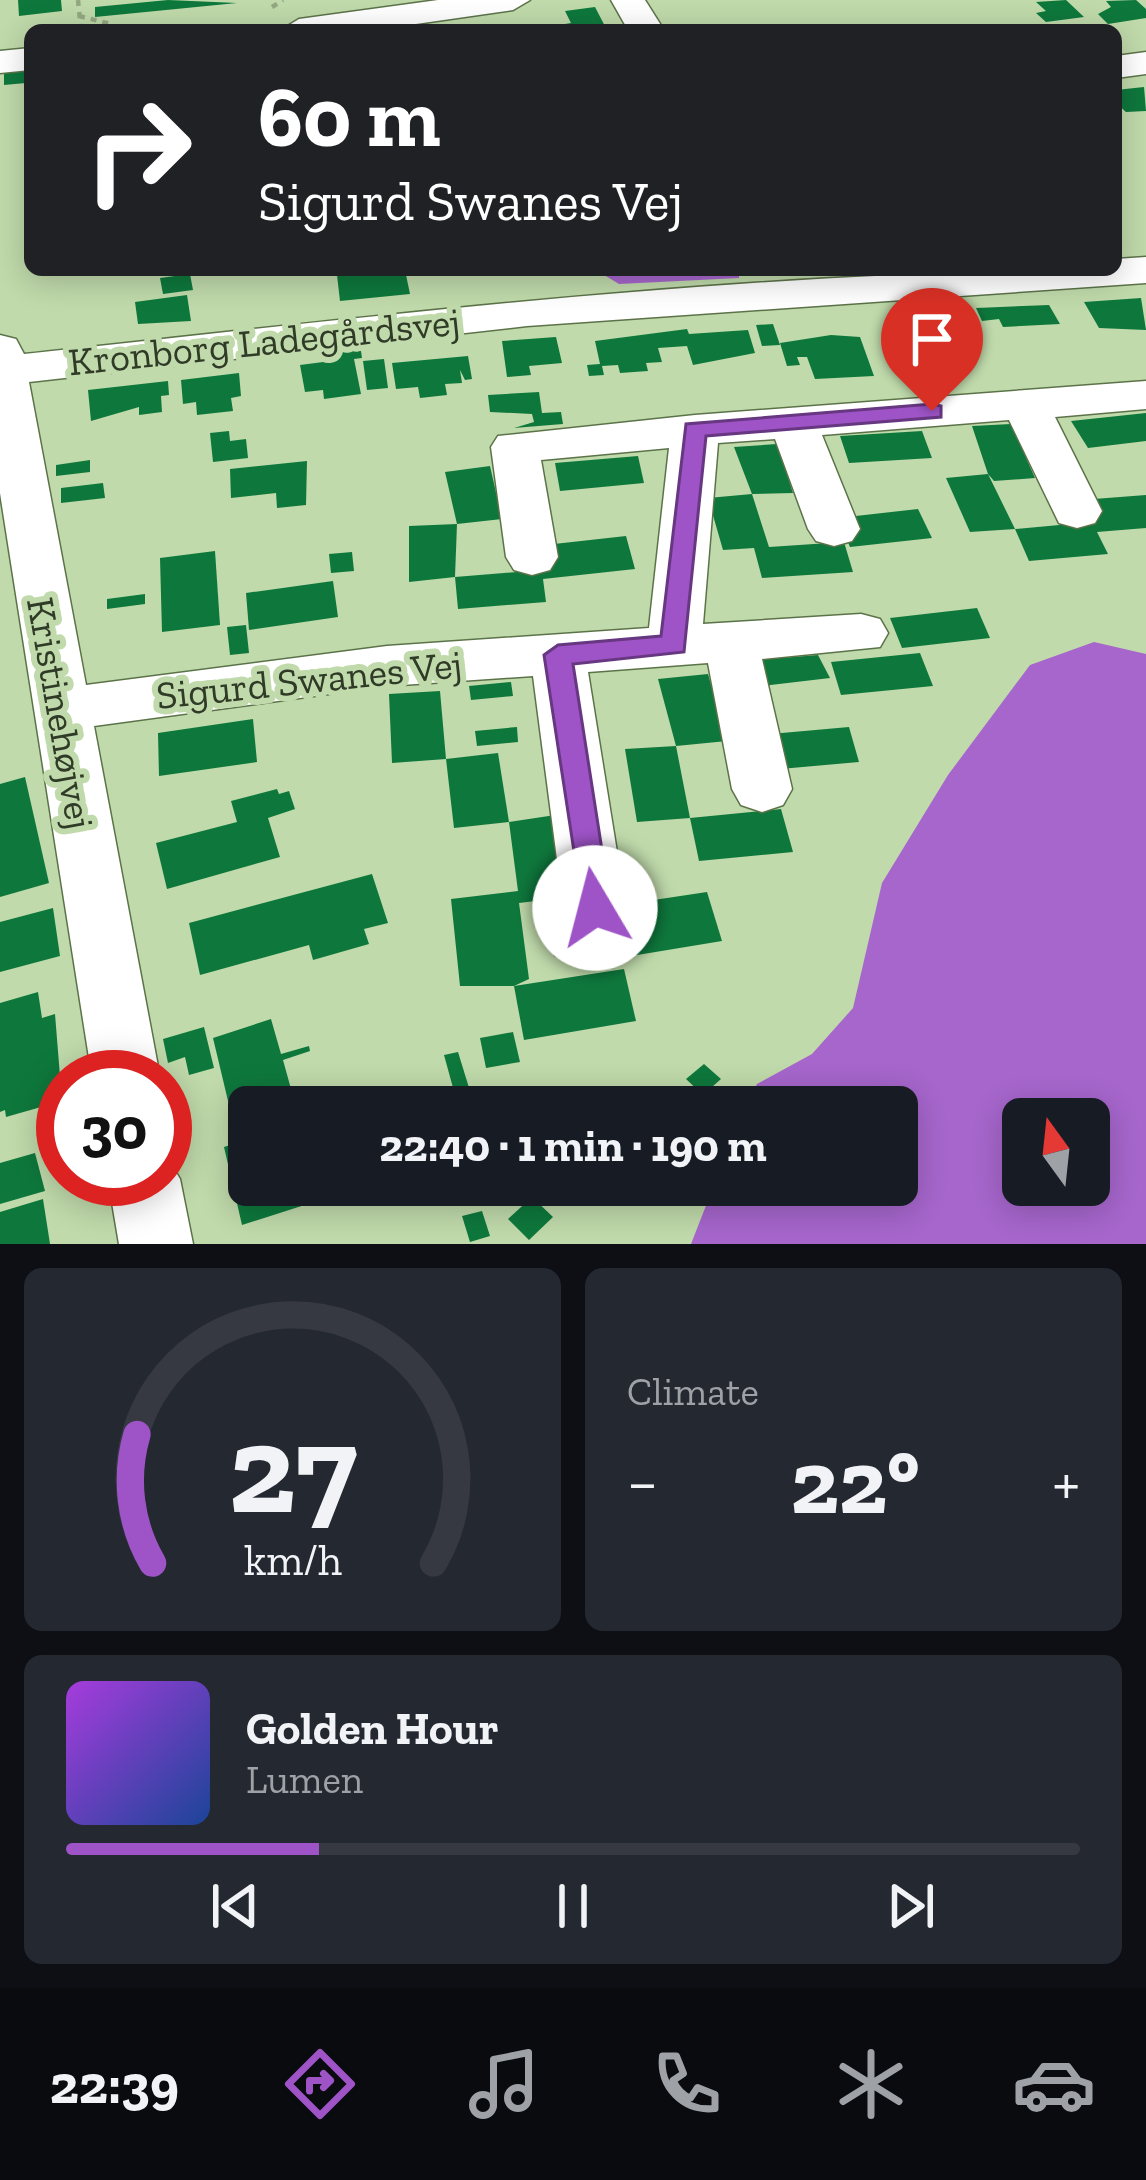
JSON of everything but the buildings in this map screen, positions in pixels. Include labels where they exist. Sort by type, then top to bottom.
[{"type":"street","points":[[286,18],[513,0]]},
{"type":"street","name":"Kronborg Ladegårdsvej","points":[[501,276],[518,292],[527,313]]},
{"type":"street","name":"Kronborg Ladegårdsvej","points":[[1,363],[527,313],[1060,276]]},
{"type":"street","name":"Kristinehøjvej","points":[[1,363],[121,1050]]},
{"type":"street","points":[[532,557],[515,447],[1146,395]]},
{"type":"street","points":[[1025,404],[1077,511]]},
{"type":"street","points":[[793,422],[834,529]]},
{"type":"street","points":[[674,645],[695,430]]},
{"type":"street","name":"Sigurd Swanes Vej","points":[[60,709],[387,666],[861,633]]},
{"type":"street","points":[[731,642],[762,790]]},
{"type":"street","points":[[558,655],[595,908],[578,936]]},
{"type":"street","points":[[149,1206],[156,1244]]},
{"type":"path","points":[[78,0],[80,24]]},
{"type":"path","points":[[283,0],[286,18]]},
{"type":"path","points":[[79,16],[111,24]]},
{"type":"shaded area","points":[[606,276],[739,276],[739,278],[619,284]]},
{"type":"shaded area","points":[[1094,642],[1146,654],[1146,1244],[691,1244],[706,1206],[918,1206],[918,1086],[756,1086],[812,1054],[853,1008],[882,883],[948,775],[1030,665]]},
{"type":"route","points":[[595,908],[558,655],[674,645],[695,430],[932,411]]}]
